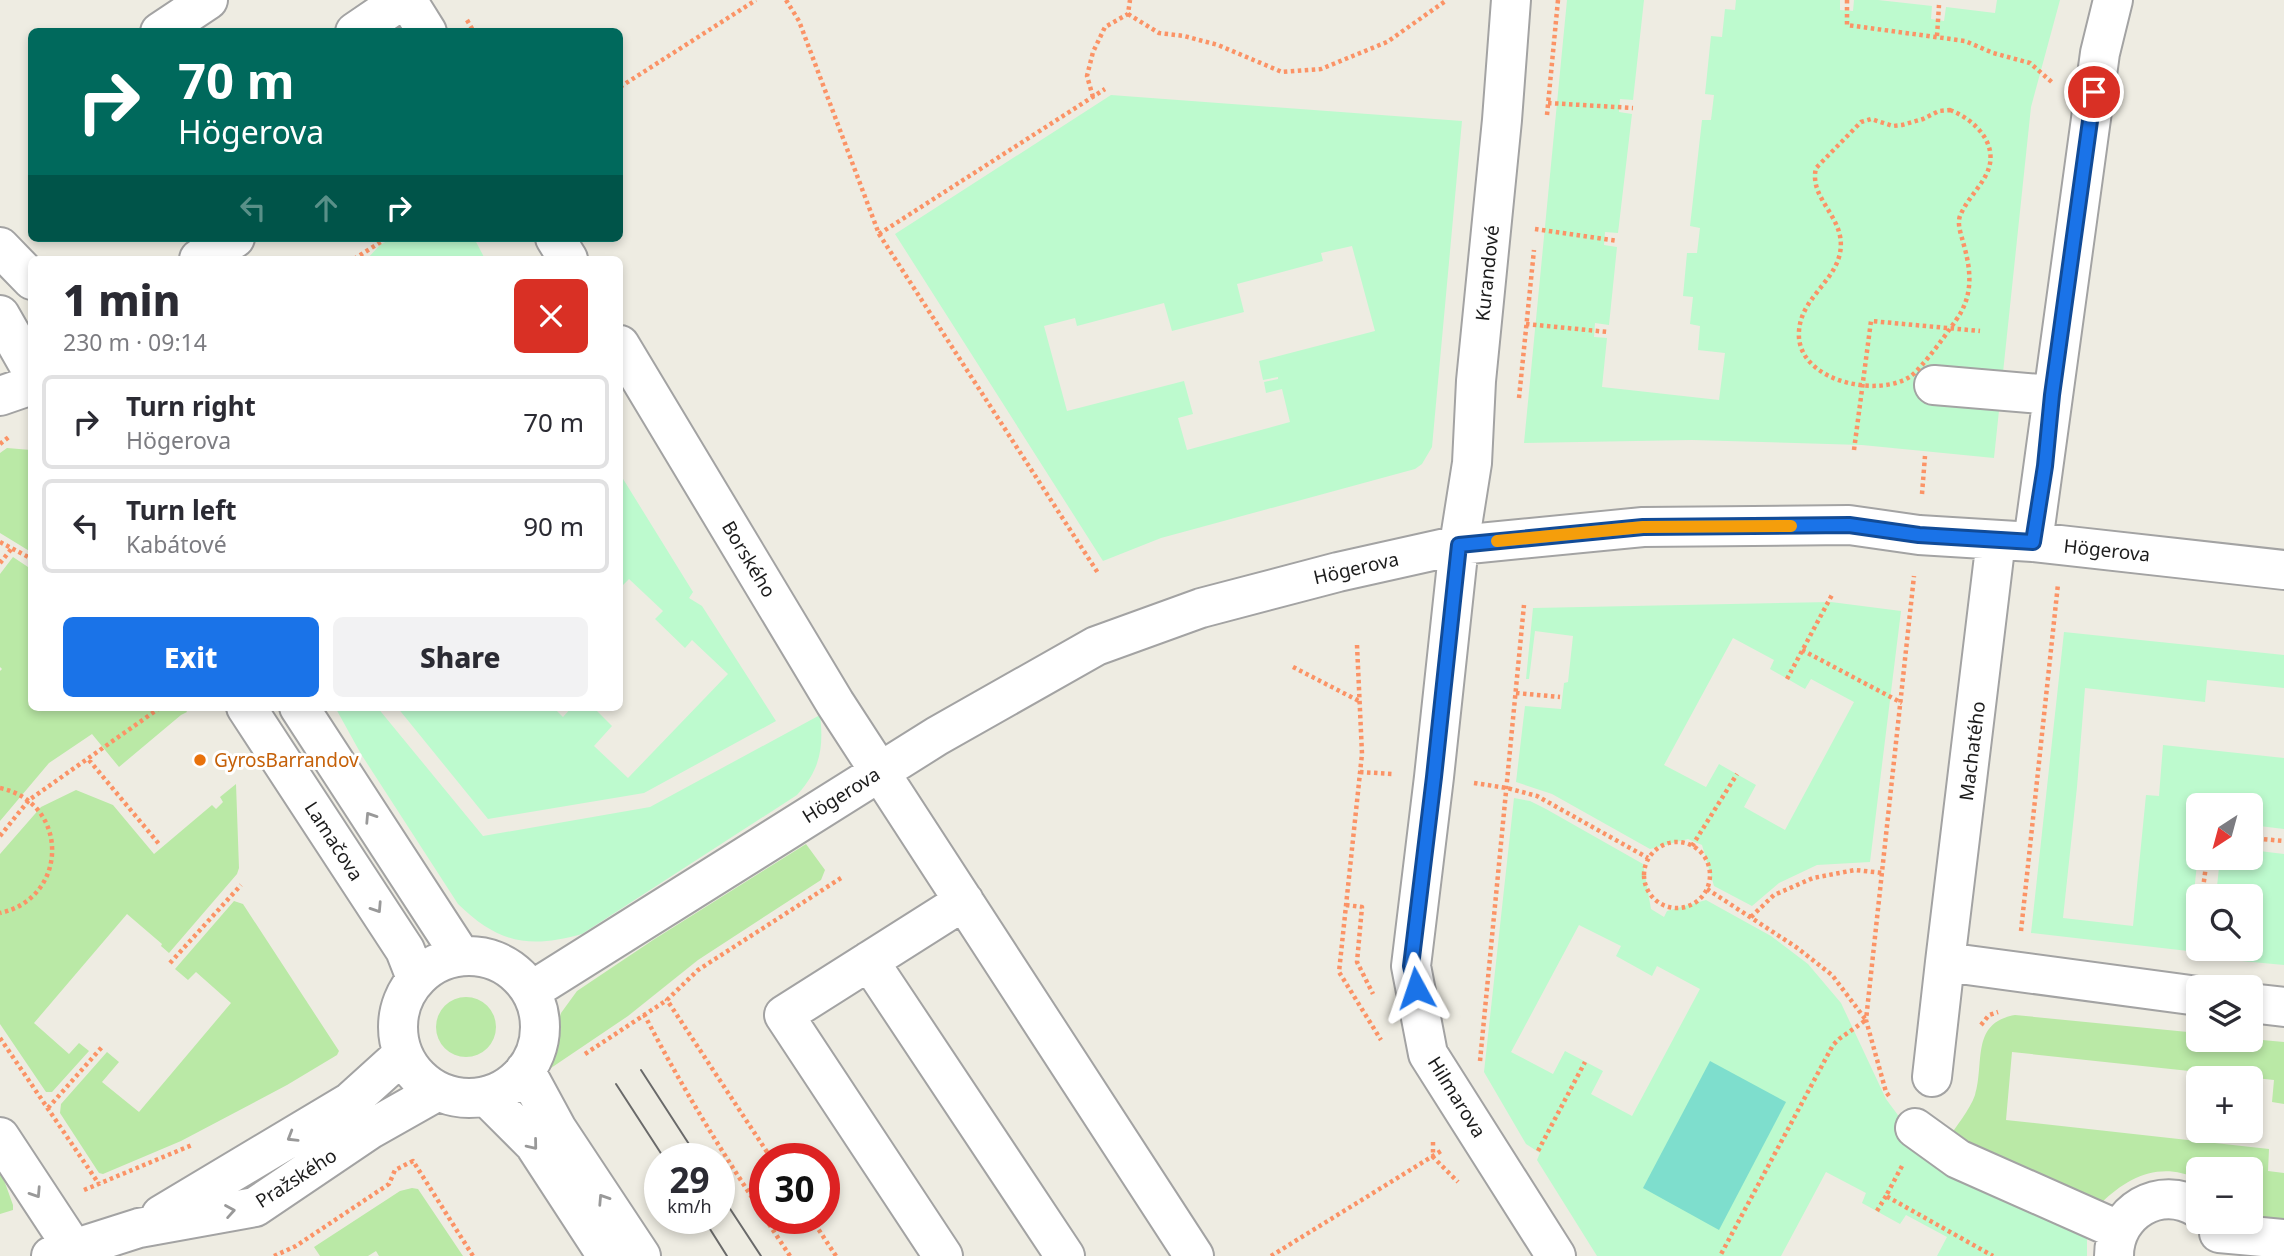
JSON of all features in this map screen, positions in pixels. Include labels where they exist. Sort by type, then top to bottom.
[{"type":"street","points":[[166,28],[208,0]]},
{"type":"street","points":[[361,28],[405,0],[424,28]]},
{"type":"street","name":"Kurandové","points":[[1459,545],[1472,463],[1476,380],[1511,0]]},
{"type":"street","name":"Machatého","points":[[1932,1077],[1945,962],[2045,466],[2052,395],[2100,53],[2113,0]]},
{"type":"street","points":[[204,256],[227,242]]},
{"type":"street","points":[[0,247],[28,276]]},
{"type":"street","points":[[11,334],[28,364]]},
{"type":"street","name":"Borského","points":[[623,350],[835,703],[1194,1256]]},
{"type":"street","points":[[1934,385],[2052,395]]},
{"type":"street","points":[[0,396],[28,386]]},
{"type":"street","name":"Högerova","points":[[531,991],[937,736],[1097,646],[1201,608],[1338,572],[1459,545],[1643,527],[1849,525],[1919,535],[2030,543],[2284,570]]},
{"type":"street","name":"Hilmarova","points":[[1459,545],[1411,966],[1428,1054],[1556,1256]]},
{"type":"street","name":"Lamačova","points":[[249,711],[405,950],[416,978]]},
{"type":"street","points":[[302,711],[461,956]]},
{"type":"street","points":[[943,1256],[784,1015],[964,901]]},
{"type":"street","points":[[461,956],[491,959],[507,966],[531,991],[539,1012],[540,1036],[535,1054],[525,1070],[513,1083],[486,1096],[454,1097],[424,1082],[411,1069],[398,1038],[397,1020],[403,998],[416,978],[434,964],[461,956]]},
{"type":"street","points":[[870,961],[1065,1256]]},
{"type":"street","points":[[1945,962],[2186,994]]},
{"type":"street","points":[[2263,1005],[2284,1007]]},
{"type":"street","name":"Pražského","points":[[139,1228],[350,1102],[403,1055]]},
{"type":"street","points":[[525,1070],[557,1129],[640,1256]]},
{"type":"street","name":"Pražského","points":[[62,1252],[139,1228],[255,1206],[369,1130],[438,1091]]},
{"type":"street","points":[[486,1096],[534,1144],[607,1256]]},
{"type":"street","points":[[1914,1128],[1958,1159],[2116,1243],[2128,1216],[2143,1205],[2160,1199],[2178,1199],[2186,1206]]},
{"type":"street","points":[[0,1137],[46,1207],[62,1252]]},
{"type":"street","points":[[2245,1234],[2284,1239]]},
{"type":"path","points":[[623,85],[756,0]]},
{"type":"path","points":[[786,0],[799,21],[879,233],[1098,573]]},
{"type":"path","points":[[1128,14],[1130,0]]},
{"type":"path","points":[[1128,14],[1159,33],[1218,45],[1282,72],[1321,69],[1387,42],[1447,0]]},
{"type":"path","points":[[1547,116],[1558,0]]},
{"type":"path","points":[[1847,0],[1847,25],[1965,41],[1993,53],[2030,63],[2072,100],[2092,112]]},
{"type":"path","points":[[1937,36],[1939,5]]},
{"type":"path","points":[[1093,97],[1087,76],[1093,52],[1105,27],[1128,14]]},
{"type":"path","points":[[879,233],[1105,89]]},
{"type":"path","points":[[1548,103],[1633,108]]},
{"type":"path","points":[[1950,110],[1964,116],[1983,133],[1990,151],[1987,173],[1958,220],[1969,261],[1970,289],[1961,313],[1913,375],[1900,382],[1862,386],[1835,380],[1812,366],[1800,348],[1799,330],[1804,309],[1828,278],[1839,257],[1842,236],[1836,218],[1818,191],[1814,178],[1816,168],[1861,122],[1871,120],[1893,126],[1902,125],[1938,111],[1950,110]]},
{"type":"path","points":[[1519,402],[1537,216]]},
{"type":"path","points":[[1535,229],[1618,241]]},
{"type":"path","points":[[359,256],[381,242]]},
{"type":"path","points":[[1854,450],[1871,321],[1980,331]]},
{"type":"path","points":[[1526,324],[1608,332]]},
{"type":"path","points":[[1866,1020],[1902,703],[1926,456]]},
{"type":"path","points":[[0,542],[28,556]]},
{"type":"path","points":[[2014,973],[2021,925],[2030,543]]},
{"type":"path","points":[[0,563],[13,547]]},
{"type":"path","points":[[1787,679],[1833,593]]},
{"type":"path","points":[[1480,1064],[1524,605]]},
{"type":"path","points":[[1357,645],[1362,754],[1339,972],[1387,1049]]},
{"type":"path","points":[[1802,650],[1902,703]]},
{"type":"path","points":[[1293,667],[1360,702]]},
{"type":"path","points":[[1516,693],[1560,697]]},
{"type":"path","points":[[0,836],[29,800],[156,711]]},
{"type":"path","points":[[89,760],[159,844]]},
{"type":"path","points":[[1692,846],[1737,774]]},
{"type":"path","points":[[0,788],[11,790],[29,800],[44,817],[52,838],[53,860],[45,881],[32,898],[13,910],[0,913]]},
{"type":"path","points":[[1507,788],[1537,796],[1648,858]]},
{"type":"path","points":[[2263,839],[2284,841]]},
{"type":"path","points":[[1682,843],[1692,846],[1700,851],[1710,869],[1707,889],[1693,904],[1672,908],[1662,905],[1647,889],[1644,879],[1648,858],[1663,845],[1682,843]]},
{"type":"path","points":[[1751,917],[1774,895],[1813,878],[1855,870],[1882,873]]},
{"type":"path","points":[[585,1055],[667,999],[698,970],[841,878]]},
{"type":"path","points":[[170,963],[241,885]]},
{"type":"path","points":[[1707,889],[1796,947],[1832,975],[1866,1020],[1886,1092],[1914,1128]]},
{"type":"path","points":[[667,999],[761,1143]]},
{"type":"path","points":[[1976,1033],[1989,1015],[2004,1010]]},
{"type":"path","points":[[644,1014],[669,1064],[749,1194]]},
{"type":"path","points":[[1720,1256],[1833,1045],[1866,1020]]},
{"type":"path","points":[[0,1038],[99,1184]]},
{"type":"path","points":[[48,1108],[102,1046]]},
{"type":"path","points":[[1534,1158],[1585,1062]]},
{"type":"path","points":[[1271,1256],[1433,1157],[1474,1125]]},
{"type":"path","points":[[1433,1157],[1434,1135]]},
{"type":"path","points":[[46,1207],[198,1143]]},
{"type":"path","points":[[274,1256],[296,1245],[389,1184],[395,1170],[412,1161],[473,1256]]},
{"type":"path","points":[[1877,1211],[1903,1165]]},
{"type":"path","points":[[1886,1196],[1993,1256]]},
{"type":"path","points":[[776,1234],[790,1256]]},
{"type":"path","points":[[822,1234],[836,1256]]},
{"type":"green space","points":[[1567,0],[1644,0],[1633,100],[1620,99],[1619,112],[1632,114],[1618,233],[1605,232],[1604,245],[1617,247],[1609,325],[1595,323],[1594,337],[1607,338],[1602,387],[1719,400],[1725,353],[1698,350],[1700,326],[1690,324],[1693,297],[1683,296],[1687,253],[1697,253],[1700,228],[1690,226],[1702,120],[1711,120],[1714,95],[1705,94],[1711,36],[1722,37],[1725,9],[1735,10],[1736,0],[1840,0],[1840,10],[1853,11],[1854,0],[1878,0],[1932,6],[1931,19],[1944,21],[1946,7],[1995,13],[1997,0],[2060,0],[2031,107],[1994,458],[1862,445],[1692,440],[1524,443]]},
{"type":"green space","points":[[1111,95],[1462,121],[1432,447],[1422,464],[1415,469],[1161,538],[1103,561],[895,234]],"holes":[[[1352,246],[1375,331],[1259,361],[1263,380],[1278,377],[1264,382],[1266,393],[1282,389],[1290,422],[1187,450],[1178,418],[1193,414],[1184,381],[1067,411],[1044,326],[1075,318],[1077,326],[1164,303],[1172,331],[1244,312],[1237,284],[1323,261],[1321,253]]]},
{"type":"green space","points":[[385,242],[476,242],[483,256],[370,256]]},
{"type":"green space","points":[[7,448],[28,450],[28,550],[0,533],[0,453]]},
{"type":"green space","points":[[623,479],[693,592],[689,598],[702,606],[776,721],[644,793],[488,819],[400,711],[557,711],[563,717],[568,711],[597,711],[612,726],[594,746],[628,778],[728,674],[692,640],[685,648],[655,619],[663,611],[629,579],[623,585]]},
{"type":"green space","points":[[13,557],[28,567],[28,711],[187,712],[119,767],[92,734],[49,763],[0,821],[2,669],[0,574]]},
{"type":"green space","points":[[1831,602],[1901,611],[1870,862],[1817,865],[1779,883],[1752,906],[1714,886],[1702,845],[1688,839],[1650,849],[1552,794],[1516,782],[1525,706],[1561,709],[1564,683],[1568,682],[1573,636],[1535,631],[1529,679],[1526,679],[1533,608]],"holes":[[[1733,638],[1774,660],[1770,669],[1805,689],[1811,679],[1854,702],[1785,830],[1744,807],[1756,785],[1719,764],[1706,787],[1664,765]]]},
{"type":"green space","points":[[2064,632],[2284,655],[2284,688],[2207,680],[2205,702],[2085,688],[2063,918],[2133,926],[2146,795],[2159,796],[2163,745],[2284,758],[2284,829],[2263,826],[2263,793],[2186,793],[2186,870],[2196,870],[2195,884],[2186,884],[2186,951],[2031,933]]},
{"type":"green space","points":[[337,711],[380,711],[483,836],[650,807],[820,715],[819,758],[811,777],[797,795],[582,934],[546,941],[515,939],[501,935],[458,904],[361,754]]},
{"type":"green space","points":[[236,784],[237,874],[169,953],[127,914],[34,1023],[69,1054],[79,1043],[89,1051],[52,1092],[46,1092],[0,1024],[0,854],[41,807],[76,790],[113,805],[154,854],[212,805],[216,809],[223,802],[220,797]]},
{"type":"green space","points":[[1514,798],[1530,801],[1546,809],[1643,864],[1651,909],[1664,917],[1667,911],[1706,900],[1771,936],[1808,964],[1841,1003],[1886,1099],[1912,1134],[2090,1225],[2087,1256],[1937,1256],[1947,1237],[1906,1215],[1900,1224],[1862,1203],[1866,1193],[1826,1172],[1781,1256],[1597,1256],[1537,1160],[1540,1153],[1526,1144],[1484,1072]],"holes":[[[1579,925],[1621,946],[1616,956],[1652,976],[1657,966],[1700,989],[1632,1116],[1591,1094],[1603,1071],[1565,1051],[1553,1074],[1511,1052]]]},
{"type":"green space","points":[[806,844],[825,870],[821,880],[698,960],[628,1016],[548,1070],[561,1013],[577,991]]},
{"type":"green space","points":[[2263,851],[2284,854],[2284,965],[2242,961],[2263,961],[2263,884],[2217,884],[2219,870],[2263,870]]},
{"type":"green space","points":[[234,901],[243,904],[339,1051],[337,1055],[287,1085],[181,1141],[103,1174],[99,1173],[60,1113],[61,1104],[107,1052],[119,1062],[102,1082],[139,1112],[231,1003],[196,972],[188,980],[175,969]]},
{"type":"green space","points":[[460,997],[472,997],[491,1010],[496,1027],[494,1039],[483,1052],[472,1057],[460,1057],[441,1044],[436,1033],[436,1021],[449,1002]]},
{"type":"green space","points":[[2015,1015],[2186,1032],[2186,1052],[2263,1052],[2263,1040],[2284,1042],[2284,1104],[2272,1102],[2274,1080],[2263,1079],[2263,1066],[2186,1066],[2186,1071],[2012,1052],[2006,1120],[2186,1140],[2186,1143],[2269,1149],[2268,1171],[2284,1173],[2284,1230],[2263,1225],[2263,1157],[2186,1157],[2186,1175],[2171,1171],[2146,1174],[2123,1185],[2101,1203],[1947,1141],[1973,1101],[1985,1035],[1991,1026],[2001,1019]]},
{"type":"green space","points":[[0,1169],[13,1210],[0,1214]]},
{"type":"green space","points":[[418,1189],[463,1256],[379,1256],[376,1251],[368,1256],[320,1256],[314,1247],[400,1191]]},
{"type":"shaded area","points":[[1710,1061],[1786,1102],[1719,1230],[1643,1188]]},
{"type":"tram line","points":[[641,1070],[688,1143]]},
{"type":"tram line","points":[[616,1084],[654,1143]]},
{"type":"tram line","points":[[735,1216],[761,1256]]},
{"type":"tram line","points":[[713,1234],[727,1256]]},
{"type":"slow traffic","points":[[1497,541],[1643,527],[1791,526]]},
{"type":"place","name":"GyrosBarrandov","points":[[200,760]]},
{"type":"route","points":[[1416,988],[1411,966],[1459,545],[1643,527],[1849,525],[1919,535],[2033,542],[2094,92]]}]
